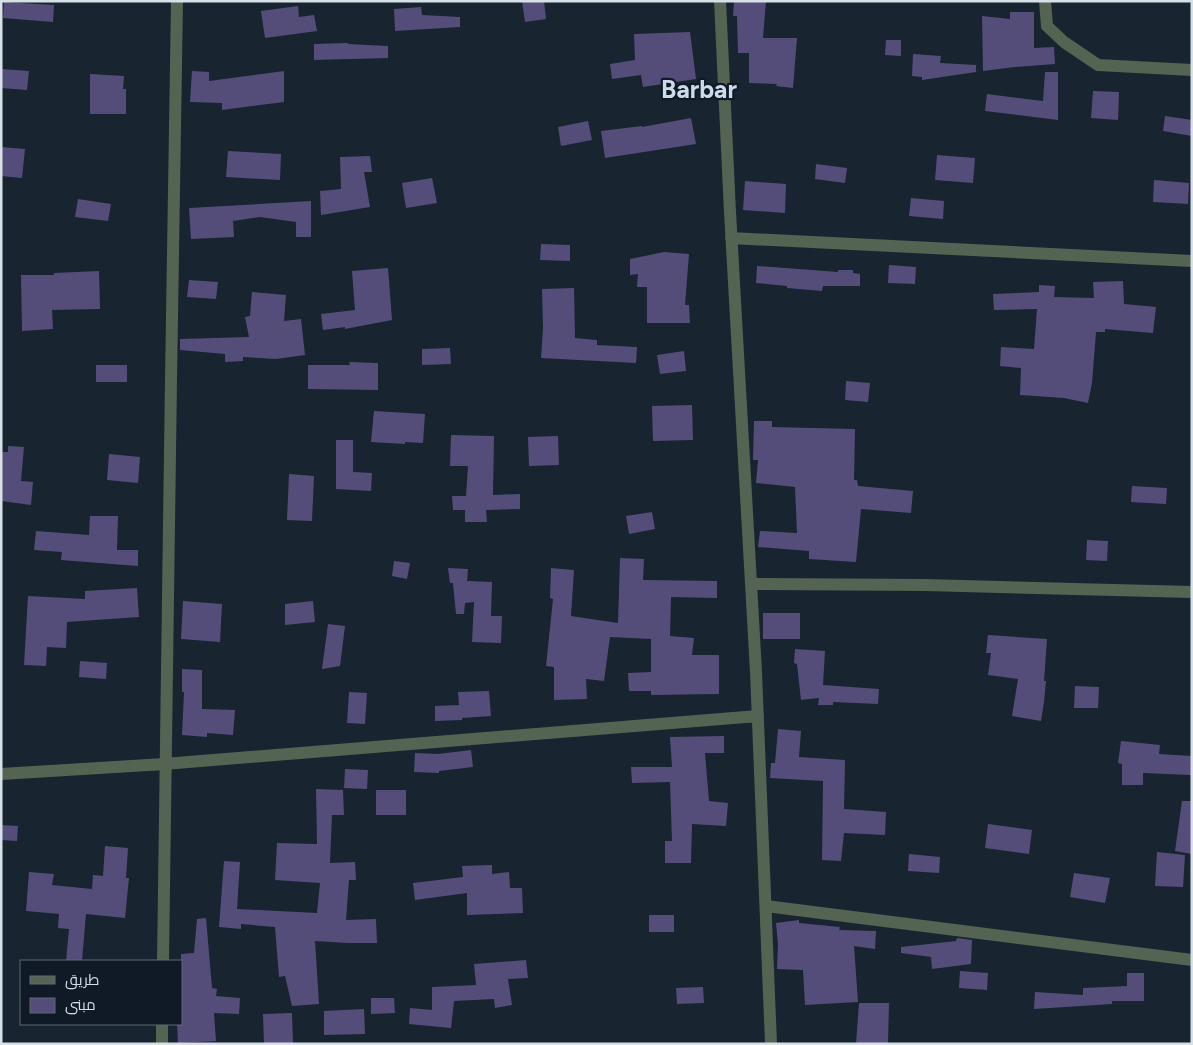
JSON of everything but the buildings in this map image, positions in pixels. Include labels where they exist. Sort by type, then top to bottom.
[{"type":"street","points":[[163,960],[164,764],[174,278],[177,1]]},
{"type":"street","points":[[720,1],[752,584],[772,1044]]},
{"type":"street","points":[[1045,1],[1047,26],[1064,42],[1098,65],[1192,70]]},
{"type":"street","points":[[732,238],[1192,261]]},
{"type":"street","points":[[752,584],[925,585],[1192,592]]},
{"type":"street","points":[[1,774],[164,764],[758,716]]},
{"type":"street","points":[[766,906],[1192,960]]},
{"type":"street","points":[[162,1025],[162,1044]]},
{"type":"district","name":"Barbar","points":[[699,89]]}]
